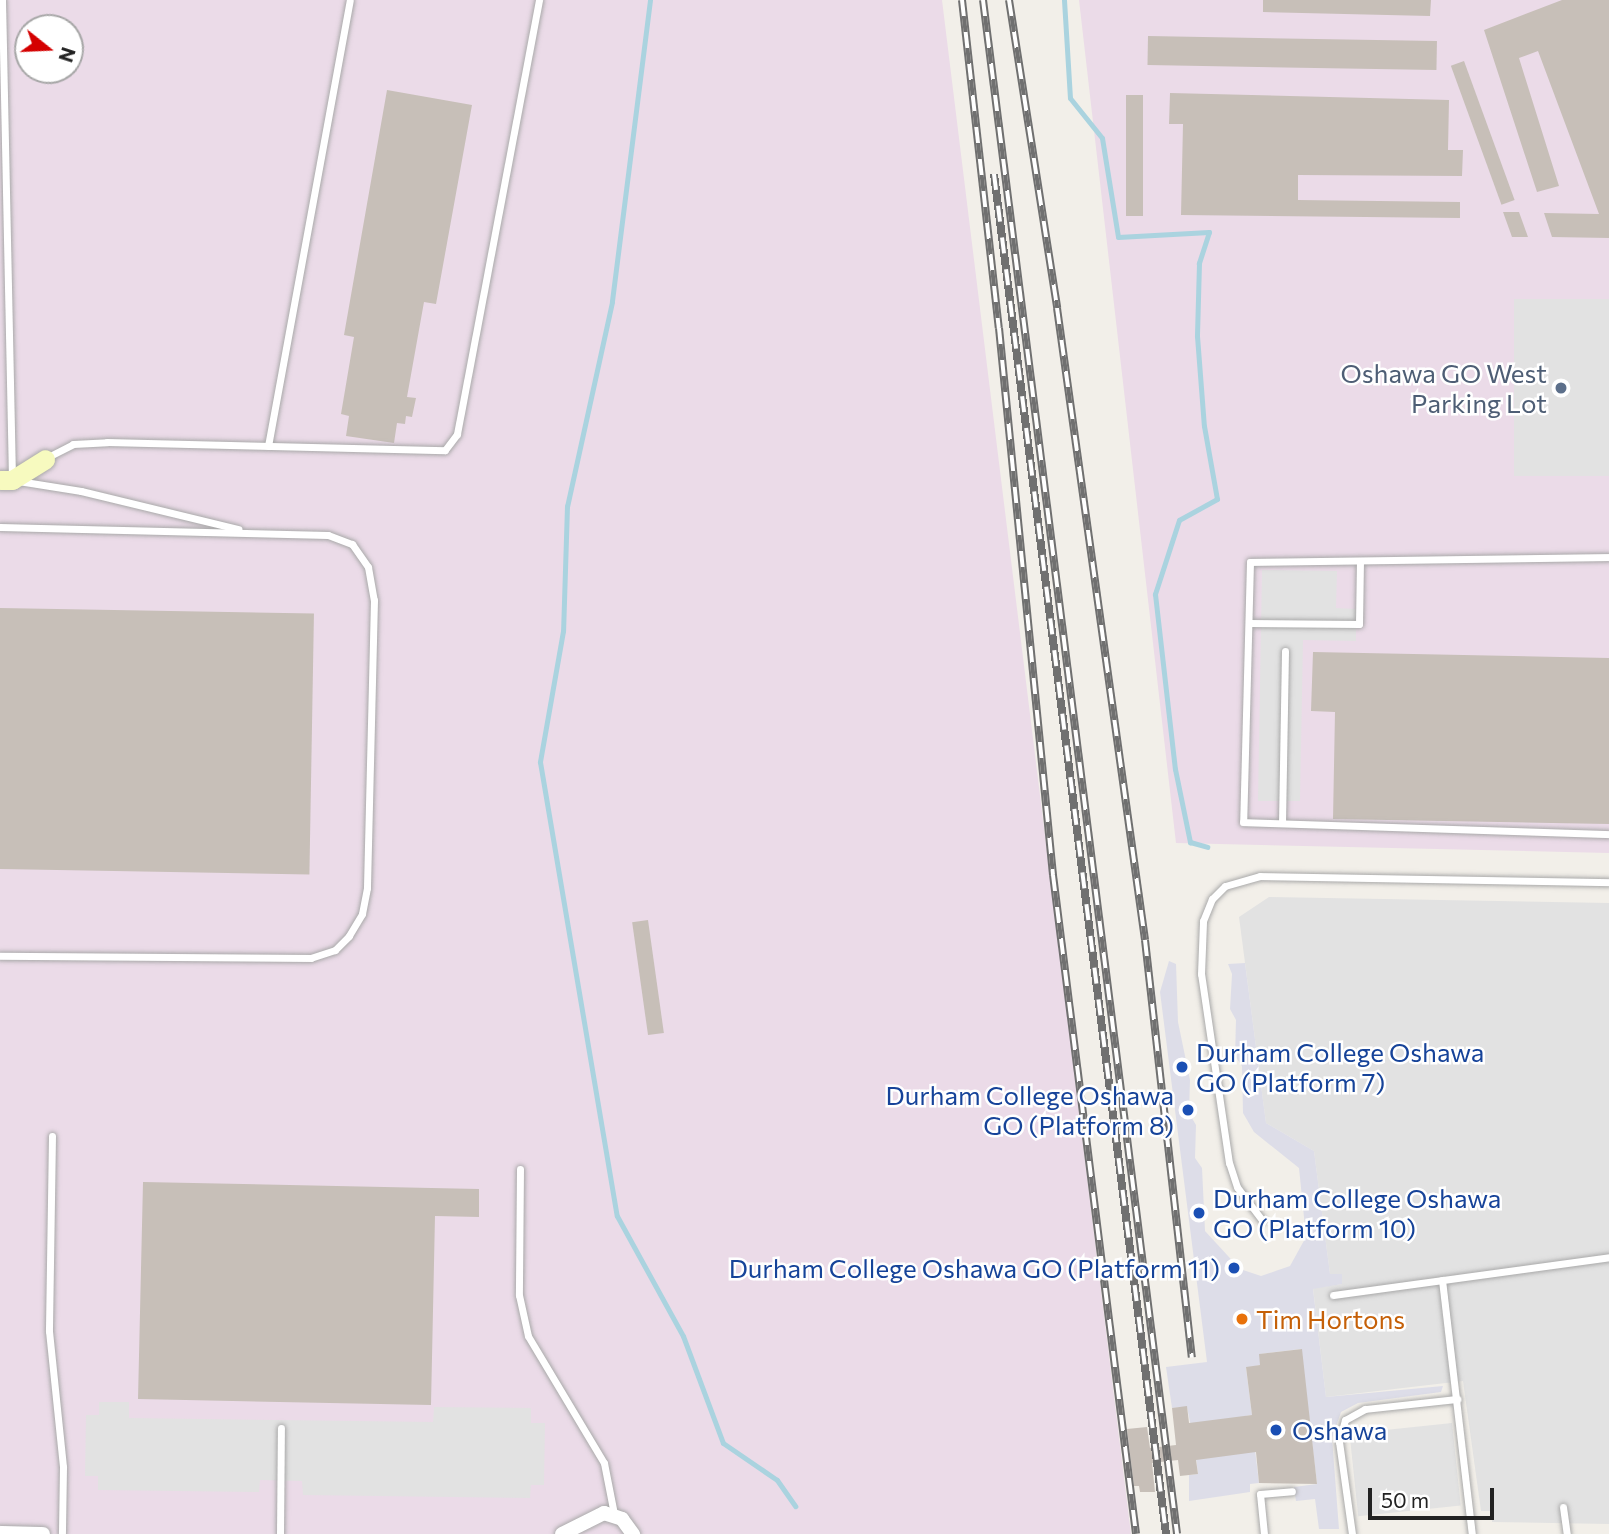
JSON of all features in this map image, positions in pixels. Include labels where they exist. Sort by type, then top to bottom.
[{"type":"street","points":[[6,480],[46,459]]},
{"type":"street","points":[[562,1534],[594,1515],[614,1514],[633,1534]]},
{"type":"street","points":[[0,1533],[43,1534]]},
{"type":"lane","points":[[2,0],[6,480],[81,491],[252,533]]},
{"type":"lane","points":[[268,446],[350,0]]},
{"type":"lane","points":[[46,459],[73,444],[445,450],[457,434],[539,0]]},
{"type":"lane","points":[[0,527],[328,535],[352,544],[368,567],[374,600],[367,888],[362,914],[349,936],[335,950],[311,958],[0,956]]},
{"type":"lane","points":[[1609,556],[1250,562],[1243,822],[1609,834]]},
{"type":"lane","points":[[1249,624],[1359,624],[1360,561]]},
{"type":"lane","points":[[1282,824],[1285,651]]},
{"type":"lane","points":[[1262,1220],[1237,1187],[1228,1163],[1201,974],[1203,921],[1212,899],[1225,886],[1260,876],[1609,882]]},
{"type":"lane","points":[[52,1136],[48,1331],[63,1467],[62,1534]]},
{"type":"lane","points":[[520,1169],[519,1295],[528,1336],[604,1463],[614,1514]]},
{"type":"lane","points":[[1333,1295],[1609,1257]]},
{"type":"lane","points":[[1442,1280],[1472,1534]]},
{"type":"lane","points":[[1352,1534],[1339,1441],[1345,1420],[1365,1409],[1457,1399]]},
{"type":"lane","points":[[279,1534],[281,1428]]},
{"type":"lane","points":[[1264,1534],[1260,1494],[1292,1491]]},
{"type":"lane","points":[[1563,1507],[1567,1534]]},
{"type":"shaded area","points":[[0,0],[942,0],[1131,1534],[0,1534]]},
{"type":"shaded area","points":[[1079,0],[1609,0],[1609,853],[1176,843]]},
{"type":"shaded area","name":"Oshawa GO West Parking Lot","points":[[1514,299],[1609,299],[1609,476],[1514,476]]},
{"type":"shaded area","points":[[1262,570],[1337,571],[1336,608],[1356,609],[1356,641],[1303,640],[1300,801],[1258,801]]},
{"type":"shaded area","points":[[1269,897],[1609,903],[1609,1524],[1492,1522],[1492,1511],[1481,1511],[1463,1381],[1326,1397],[1313,1288],[1342,1284],[1342,1274],[1330,1274],[1314,1151],[1266,1123],[1239,917]]},
{"type":"shaded area","points":[[1169,961],[1176,964],[1178,1022],[1190,1080],[1189,1113],[1196,1125],[1195,1158],[1202,1168],[1205,1231],[1240,1269],[1261,1276],[1290,1266],[1306,1237],[1299,1168],[1254,1132],[1243,1113],[1242,1066],[1235,1056],[1236,1020],[1230,1009],[1232,974],[1228,964],[1245,963],[1266,1123],[1314,1151],[1330,1274],[1342,1274],[1342,1284],[1313,1289],[1326,1397],[1443,1386],[1441,1392],[1358,1403],[1341,1412],[1332,1438],[1339,1529],[1319,1529],[1315,1499],[1296,1501],[1294,1487],[1317,1484],[1301,1349],[1260,1354],[1260,1365],[1246,1368],[1252,1415],[1245,1416],[1246,1424],[1253,1433],[1259,1483],[1250,1484],[1250,1492],[1189,1501],[1189,1475],[1198,1474],[1194,1442],[1187,1407],[1172,1408],[1166,1367],[1207,1362],[1160,992]]},
{"type":"shaded area","points":[[99,1402],[129,1402],[129,1418],[433,1422],[434,1407],[531,1408],[531,1423],[545,1423],[544,1485],[531,1485],[530,1498],[303,1495],[302,1481],[260,1480],[259,1492],[98,1490],[98,1476],[85,1476],[86,1415],[99,1415]]},
{"type":"shaded area","points":[[1452,1423],[1461,1506],[1358,1516],[1350,1434]]},
{"type":"building","points":[[1263,0],[1431,0],[1430,16],[1263,12]]},
{"type":"building","points":[[1562,0],[1609,0],[1609,238],[1552,237],[1544,213],[1599,214],[1538,51],[1519,58],[1559,186],[1537,192],[1484,30]]},
{"type":"building","points":[[1148,36],[1437,41],[1436,70],[1147,65]]},
{"type":"building","points":[[1464,61],[1515,200],[1501,205],[1451,66]]},
{"type":"building","points":[[387,90],[472,105],[436,304],[424,302],[407,397],[416,398],[412,417],[406,416],[405,424],[397,423],[394,443],[346,436],[349,416],[341,414],[354,337],[344,335]]},
{"type":"building","points":[[1170,93],[1449,100],[1448,150],[1463,150],[1462,176],[1298,175],[1298,200],[1460,202],[1460,218],[1181,215],[1183,124],[1169,124]]},
{"type":"building","points":[[1126,95],[1143,95],[1143,216],[1126,216]]},
{"type":"building","points":[[1503,212],[1519,212],[1528,237],[1512,237]]},
{"type":"building","points":[[0,608],[314,613],[309,874],[0,869]]},
{"type":"building","points":[[1313,652],[1609,658],[1609,824],[1333,819],[1335,712],[1311,711]]},
{"type":"building","points":[[648,920],[664,1033],[648,1035],[632,922]]},
{"type":"building","points":[[143,1182],[479,1189],[479,1217],[435,1216],[431,1405],[138,1399]]},
{"type":"building","points":[[1302,1349],[1317,1484],[1259,1483],[1256,1452],[1196,1460],[1198,1474],[1180,1476],[1178,1460],[1152,1463],[1155,1492],[1140,1492],[1139,1486],[1134,1486],[1127,1429],[1147,1427],[1150,1448],[1176,1445],[1172,1408],[1187,1406],[1189,1423],[1252,1415],[1246,1367],[1260,1365],[1259,1354]]},
{"type":"waterway","points":[[650,0],[612,302],[567,506],[563,631],[540,762],[617,1216],[683,1336],[723,1443],[777,1480],[795,1506]]},
{"type":"waterway","points":[[1064,0],[1070,98],[1102,138],[1118,237],[1209,232],[1199,263],[1197,336],[1204,426],[1217,499],[1179,520],[1155,594],[1175,769],[1190,842],[1207,847]]},
{"type":"railway","points":[[962,0],[999,328],[1053,875],[1136,1534]]},
{"type":"railway","points":[[983,0],[1177,1534]]},
{"type":"railway","points":[[1009,0],[1057,308],[1145,940],[1192,1357]]},
{"type":"railway","points":[[994,174],[1166,1534]]},
{"type":"place","name":"Oshawa GO West Parking Lot","points":[[1561,388]]},
{"type":"place","name":"Durham College Oshawa GO (Platform 7)","points":[[1182,1067]]},
{"type":"place","name":"Durham College Oshawa GO (Platform 8)","points":[[1188,1110]]},
{"type":"place","name":"Durham College Oshawa GO (Platform 10)","points":[[1199,1213]]},
{"type":"place","name":"Durham College Oshawa GO (Platform 11)","points":[[1234,1268]]},
{"type":"place","name":"Tim Hortons","points":[[1242,1319]]},
{"type":"place","name":"Oshawa","points":[[1276,1430]]}]
